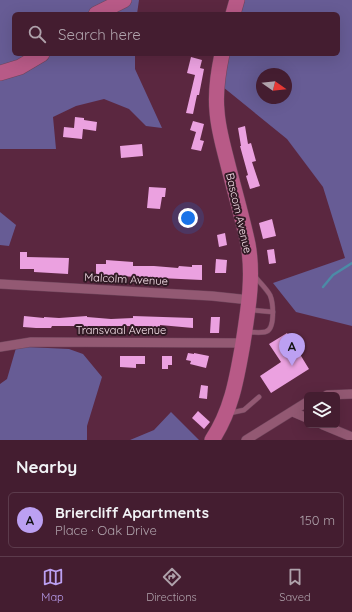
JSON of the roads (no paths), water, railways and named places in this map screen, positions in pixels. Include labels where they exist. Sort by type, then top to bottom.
[{"type":"main road","points":[[100,12],[124,0]]},
{"type":"main road","points":[[234,12],[237,0]]},
{"type":"main road","points":[[0,73],[20,67],[39,56]]},
{"type":"main road","name":"Bascom Avenue","points":[[212,440],[226,413],[237,378],[249,305],[251,271],[248,245],[220,133],[217,112],[218,78],[222,56]]},
{"type":"street","name":"Malcolm Avenue","points":[[0,284],[212,296],[249,305]]},
{"type":"street","name":"Transvaal Avenue","points":[[0,346],[31,342],[244,337]]},
{"type":"street","points":[[340,394],[352,394]]},
{"type":"street","points":[[246,440],[304,404]]},
{"type":"street","points":[[293,412],[304,417]]},
{"type":"street","points":[[330,428],[352,437]]},
{"type":"lane","points":[[244,337],[268,331],[271,325],[273,312],[269,294],[251,271]]},
{"type":"lane","points":[[249,305],[273,312]]},
{"type":"lane","points":[[226,413],[244,410],[259,397]]},
{"type":"waterway","points":[[323,287],[333,275],[352,263]]},
{"type":"place","name":"Briercliff Apartments","points":[[292,366]]}]
